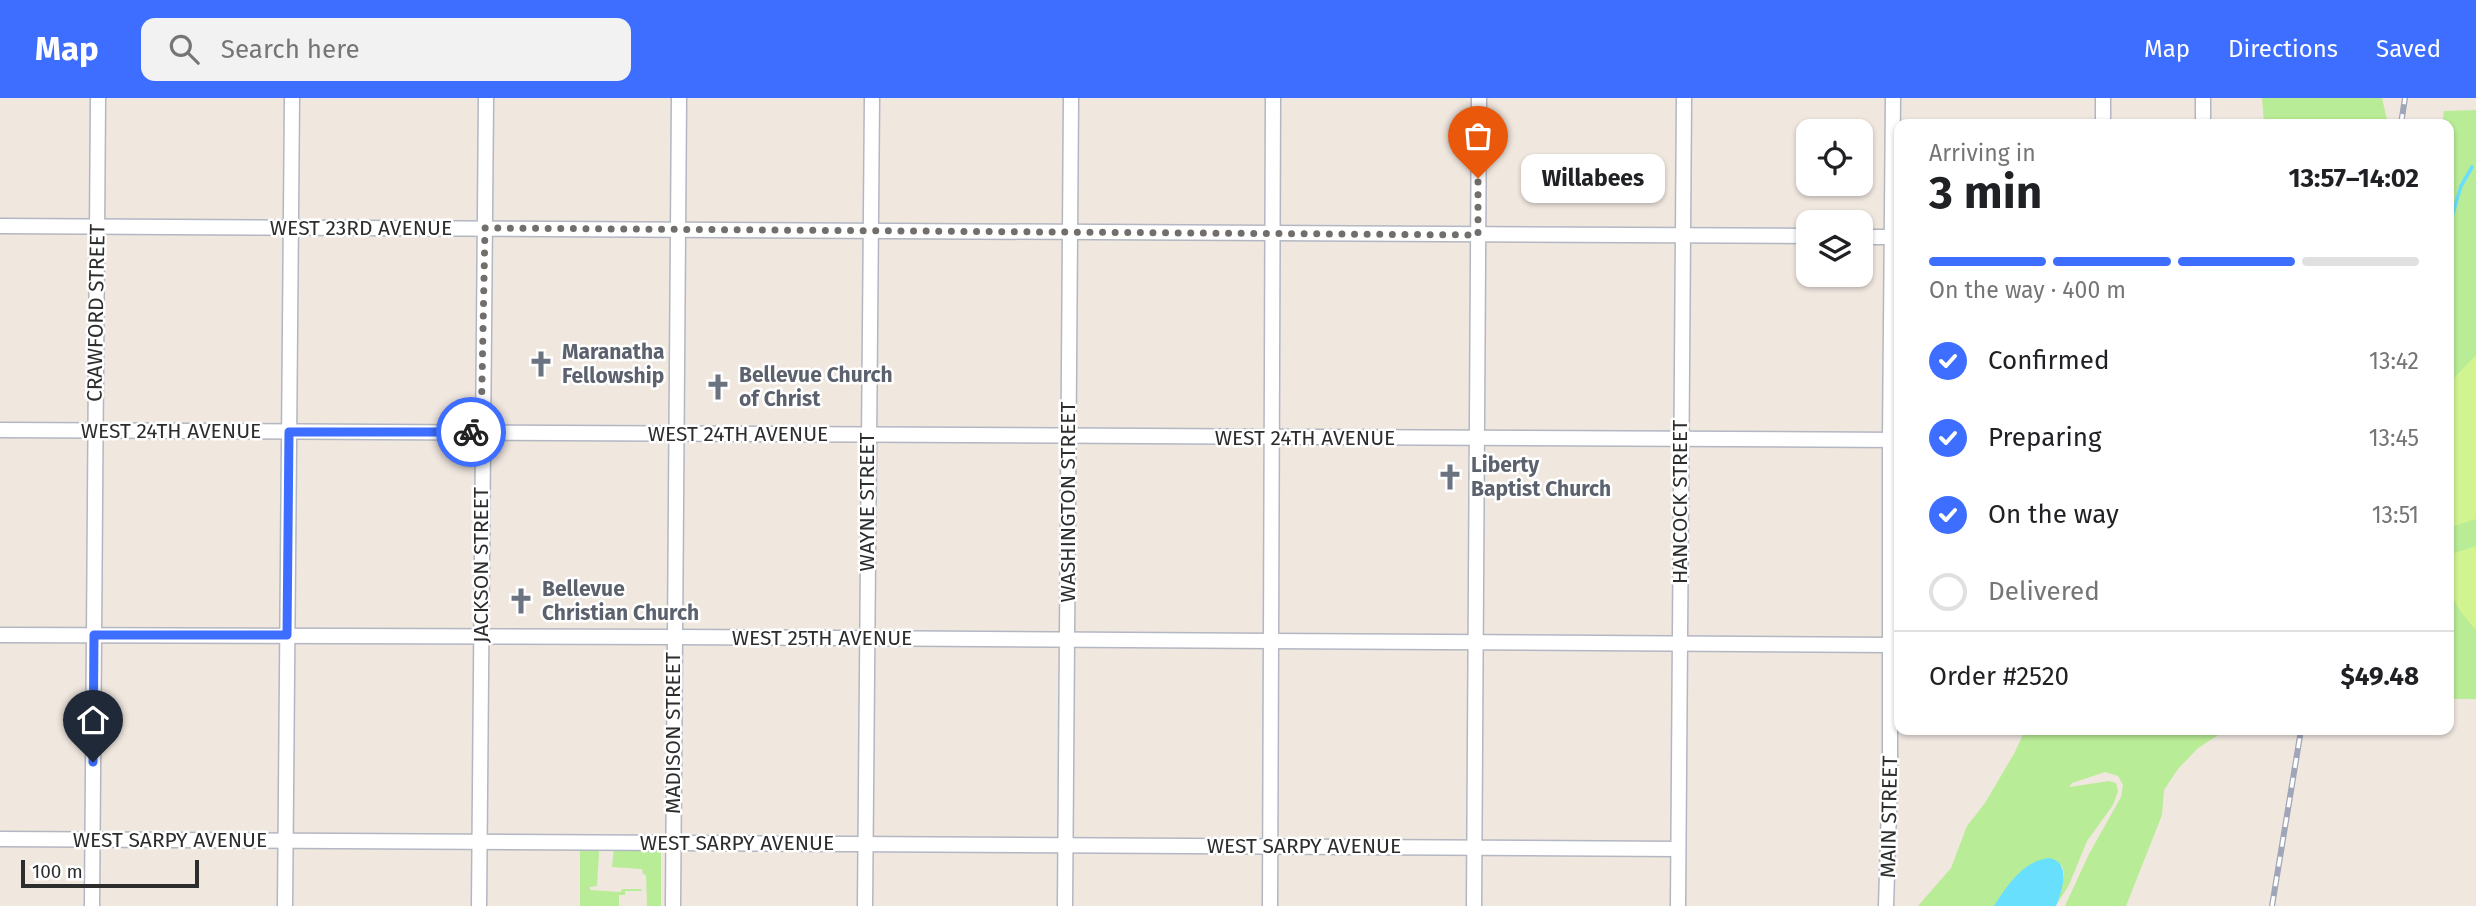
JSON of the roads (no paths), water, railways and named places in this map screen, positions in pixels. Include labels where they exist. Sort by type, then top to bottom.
[{"type":"street","name":"CRAWFORD STREET","points":[[92,906],[98,98]]},
{"type":"street","points":[[285,906],[292,98]]},
{"type":"street","name":"JACKSON STREET","points":[[479,906],[481,432],[486,98]]},
{"type":"street","name":"MADISON STREET","points":[[673,906],[679,98]]},
{"type":"street","name":"WAYNE STREET","points":[[865,906],[872,98]]},
{"type":"street","name":"WASHINGTON STREET","points":[[1065,906],[1071,98]]},
{"type":"street","points":[[1270,906],[1273,98]]},
{"type":"street","points":[[1474,906],[1479,98]]},
{"type":"street","name":"HANCOCK STREET","points":[[1678,906],[1684,98]]},
{"type":"street","name":"MAIN STREET","points":[[1893,98],[1894,144]]},
{"type":"street","points":[[2103,98],[2103,119]]},
{"type":"street","points":[[2203,98],[2203,119]]},
{"type":"street","name":"WEST 23RD AVENUE","points":[[0,226],[1796,236]]},
{"type":"street","points":[[1873,237],[1894,237]]},
{"type":"street","name":"WEST 24TH AVENUE","points":[[0,430],[1680,441],[1894,440]]},
{"type":"street","name":"MAIN STREET","points":[[1886,906],[1890,776],[1889,645],[1894,580],[1894,440]]},
{"type":"street","name":"WEST 25TH AVENUE","points":[[0,635],[1889,645]]},
{"type":"street","name":"WEST SARPY AVENUE","points":[[0,839],[1678,849]]},
{"type":"water","points":[[2049,858],[2061,865],[2063,871],[2056,906],[1994,906],[2010,882],[2024,869]]},
{"type":"waterway","points":[[2454,210],[2461,186],[2472,167]]},
{"type":"railway","points":[[2402,119],[2405,98]]},
{"type":"railway","points":[[2272,906],[2300,735]]},
{"type":"place","name":"Willabees","points":[[1478,178]]},
{"type":"place","name":"Maranatha Fellowship","points":[[541,364]]},
{"type":"place","name":"Bellevue Church of Christ","points":[[718,387]]},
{"type":"place","name":"Liberty Baptist Church","points":[[1450,477]]},
{"type":"place","name":"Bellevue Christian Church","points":[[521,601]]}]
